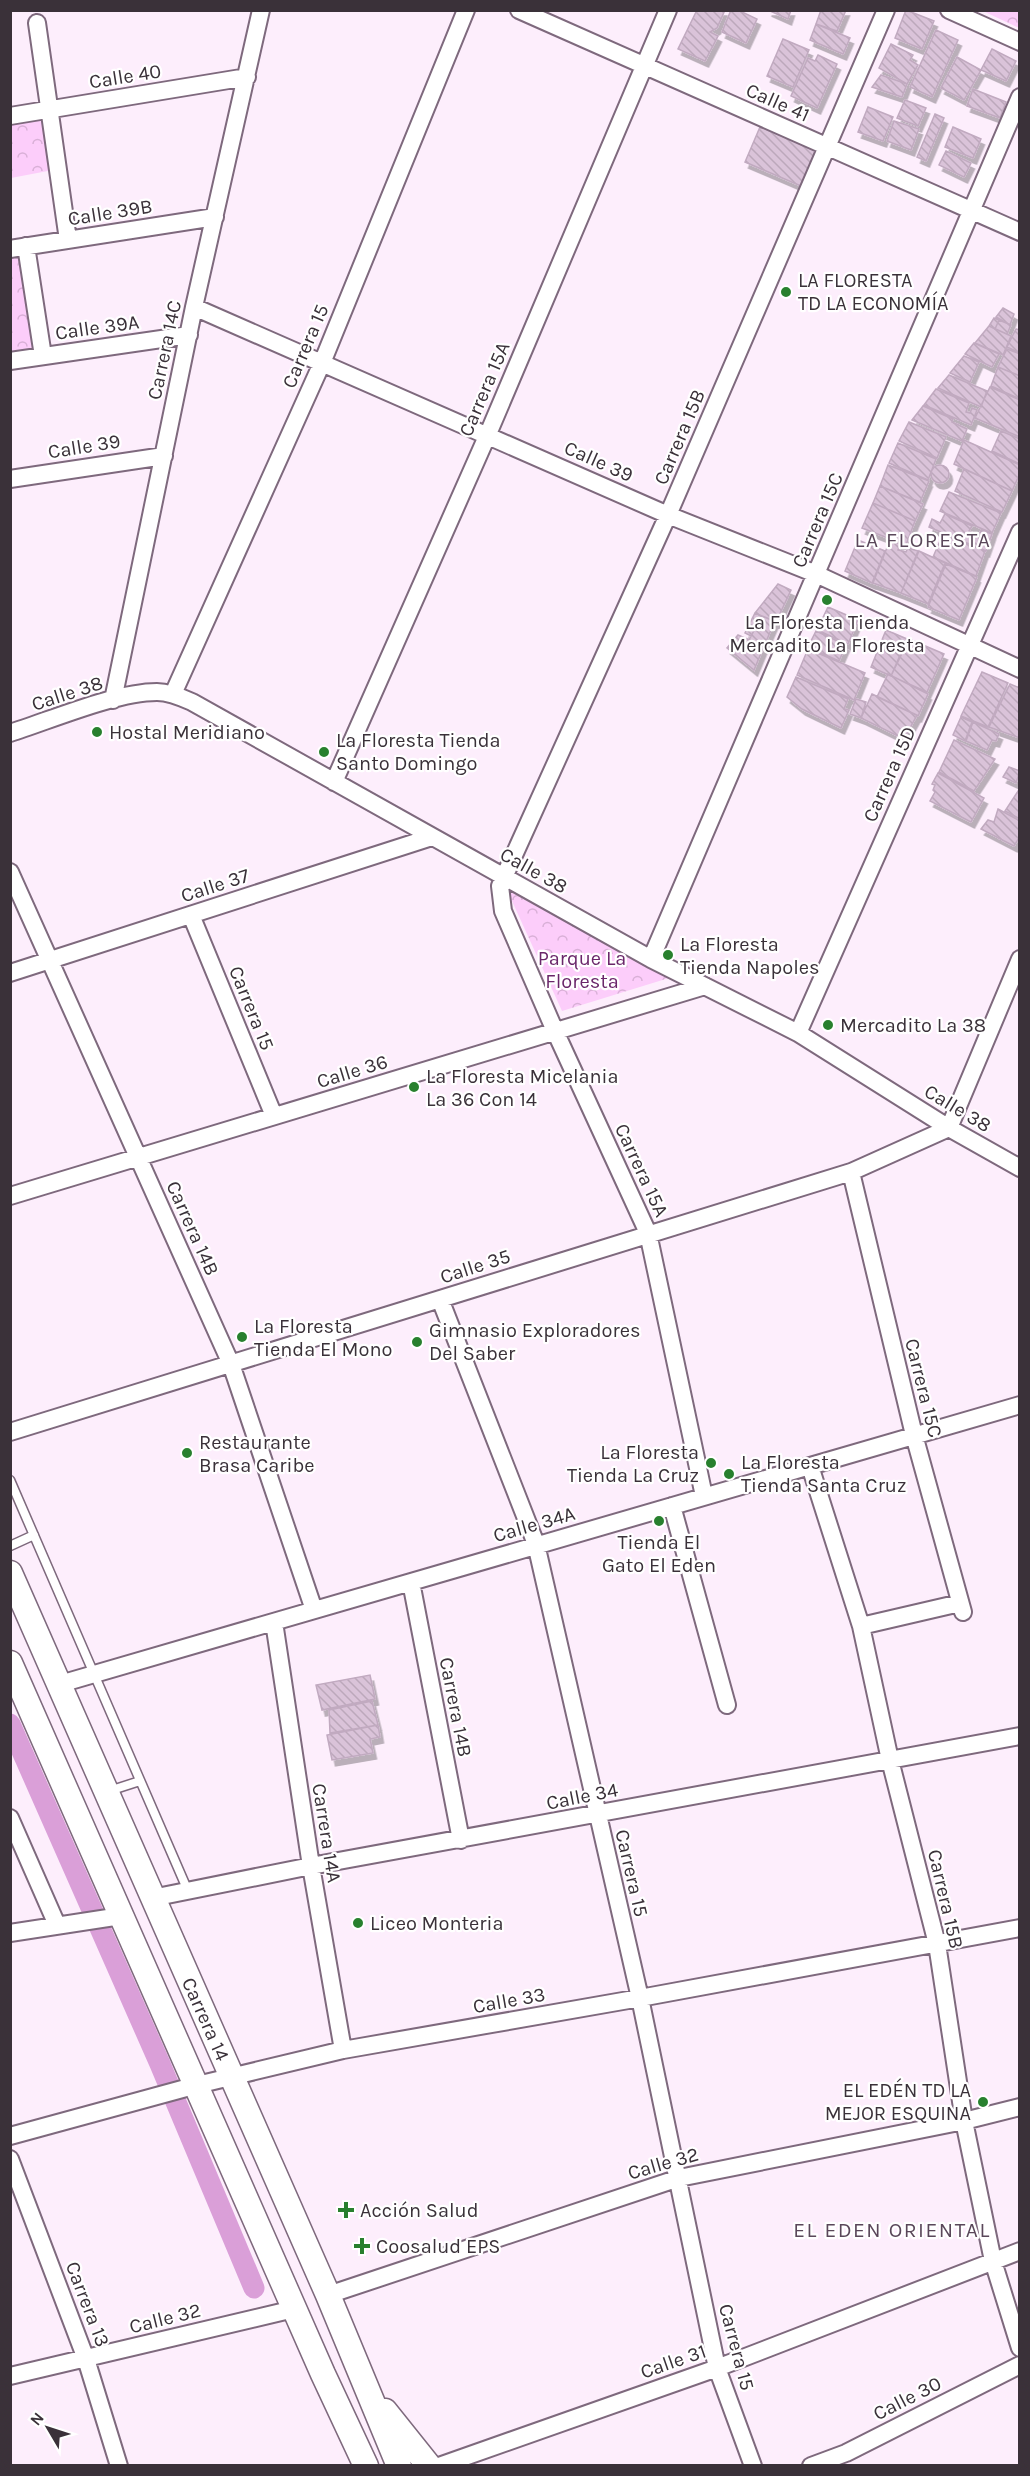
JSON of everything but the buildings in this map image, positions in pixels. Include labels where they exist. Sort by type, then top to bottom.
[{"type":"main road","name":"Carrera 14","points":[[10,1573],[328,2295],[399,2466]]},
{"type":"main road","name":"Carrera 14","points":[[10,1663],[112,1917],[187,2088],[294,2309],[366,2466]]},
{"type":"main road","points":[[323,2374],[352,2466]]},
{"type":"main road","points":[[368,2389],[429,2466]]},
{"type":"street","name":"Carrera 14C","points":[[113,700],[194,308],[261,10]]},
{"type":"street","name":"Carrera 15","points":[[173,694],[322,363],[466,10]]},
{"type":"street","name":"Calle 41","points":[[519,10],[1020,232]]},
{"type":"street","name":"Carrera 15A","points":[[334,782],[488,434],[668,10]]},
{"type":"street","name":"Carrera 15B","points":[[503,876],[668,515],[886,10]]},
{"type":"street","points":[[949,10],[1020,42]]},
{"type":"street","points":[[38,23],[68,240]]},
{"type":"street","name":"Calle 40","points":[[10,116],[247,77]]},
{"type":"street","name":"Carrera 15C","points":[[651,959],[1020,98]]},
{"type":"street","name":"Calle 39B","points":[[18,247],[215,217]]},
{"type":"street","points":[[18,247],[43,356]]},
{"type":"street","name":"Calle 39","points":[[194,308],[488,434],[668,515],[816,574],[1020,669]]},
{"type":"street","name":"Calle 39A","points":[[10,361],[189,335]]},
{"type":"street","name":"Calle 39","points":[[10,479],[164,456]]},
{"type":"street","name":"Carrera 15D","points":[[798,1033],[1020,532]]},
{"type":"street","name":"Calle 38","points":[[10,734],[113,700],[158,692],[173,694],[217,714],[651,959],[798,1033],[949,1128],[1020,1168]]},
{"type":"street","name":"Calle 37","points":[[10,973],[432,837]]},
{"type":"street","name":"Carrera 14B","points":[[10,872],[231,1364],[314,1610]]},
{"type":"street","name":"Carrera 15A","points":[[503,876],[500,886],[503,911],[555,1031],[648,1233],[704,1496]]},
{"type":"street","name":"Carrera 15","points":[[190,915],[274,1116]]},
{"type":"street","points":[[949,1128],[1020,959]]},
{"type":"street","name":"Calle 36","points":[[10,1196],[705,986]]},
{"type":"street","name":"Calle 35","points":[[10,1432],[851,1172],[949,1128]]},
{"type":"street","name":"Carrera 15C","points":[[851,1172],[914,1435],[961,1607],[861,1626]]},
{"type":"street","name":"Carrera 15","points":[[440,1299],[536,1545],[596,1815],[640,1998],[717,2368],[753,2466]]},
{"type":"street","name":"Calle 34A","points":[[60,1684],[1020,1405]]},
{"type":"street","name":"Carrera 15B","points":[[810,1466],[861,1626],[890,1760],[937,1944],[964,2121],[993,2261],[1020,2348]]},
{"type":"street","points":[[672,1506],[727,1706]]},
{"type":"street","name":"Carrera 14B","points":[[411,1582],[461,1840]]},
{"type":"street","name":"Carrera 14A","points":[[273,1622],[311,1866],[343,2050]]},
{"type":"street","name":"Calle 34","points":[[152,1898],[311,1866],[1020,1736]]},
{"type":"street","points":[[10,1818],[64,1924]]},
{"type":"street","points":[[10,1932],[112,1917]]},
{"type":"street","name":"Calle 33","points":[[10,2136],[231,2076],[343,2050],[1020,1928]]},
{"type":"street","name":"Calle 32","points":[[328,2295],[679,2178],[964,2121],[1020,2107]]},
{"type":"street","name":"Carrera 13","points":[[10,2159],[86,2359],[119,2466]]},
{"type":"street","name":"Calle 31","points":[[439,2466],[717,2368],[1020,2251]]},
{"type":"street","name":"Calle 32","points":[[10,2376],[294,2309]]},
{"type":"street","name":"Calle 30","points":[[811,2466],[849,2459],[1020,2365]]},
{"type":"lane","points":[[10,1480],[188,1891]]},
{"type":"lane","points":[[10,1546],[34,1535]]},
{"type":"lane","points":[[106,1792],[140,1780]]},
{"type":"green space","points":[[983,11],[1019,11],[1019,28]]},
{"type":"green space","points":[[46,118],[53,170],[11,178],[11,124]]},
{"type":"green space","points":[[22,251],[40,349],[10,354],[10,253]]},
{"type":"green space","name":"Parque La Floresta","points":[[507,890],[669,978],[562,1011]]},
{"type":"waterway","points":[[10,1724],[160,2064],[254,2288]]},
{"type":"place","name":"LA FLORESTA TD LA ECONOMÍA","points":[[786,292]]},
{"type":"place","name":"La Floresta Tienda Mercadito La Floresta","points":[[827,600]]},
{"type":"place","name":"Hostal Meridiano","points":[[97,732]]},
{"type":"place","name":"La Floresta Tienda Santo Domingo","points":[[324,752]]},
{"type":"place","name":"La Floresta Tienda Napoles","points":[[668,955]]},
{"type":"place","name":"Mercadito La 38","points":[[828,1025]]},
{"type":"place","name":"La Floresta Micelania La 36 Con 14","points":[[414,1087]]},
{"type":"place","name":"La Floresta Tienda El Mono","points":[[242,1337]]},
{"type":"place","name":"Gimnasio Exploradores Del Saber","points":[[417,1342]]},
{"type":"place","name":"Restaurante Brasa Caribe","points":[[187,1453]]},
{"type":"place","name":"La Floresta Tienda La Cruz","points":[[711,1463]]},
{"type":"place","name":"La Floresta Tienda Santa Cruz","points":[[729,1474]]},
{"type":"place","name":"Tienda El Gato El Eden","points":[[659,1521]]},
{"type":"place","name":"Liceo Monteria","points":[[358,1923]]},
{"type":"place","name":"EL EDÉN TD LA MEJOR ESQUINA","points":[[983,2102]]},
{"type":"place","name":"Acción Salud","points":[[346,2210]]},
{"type":"place","name":"Coosalud EPS","points":[[362,2246]]},
{"type":"district","name":"LA FLORESTA","points":[[923,540]]},
{"type":"district","name":"EL EDEN ORIENTAL","points":[[892,2230]]}]
